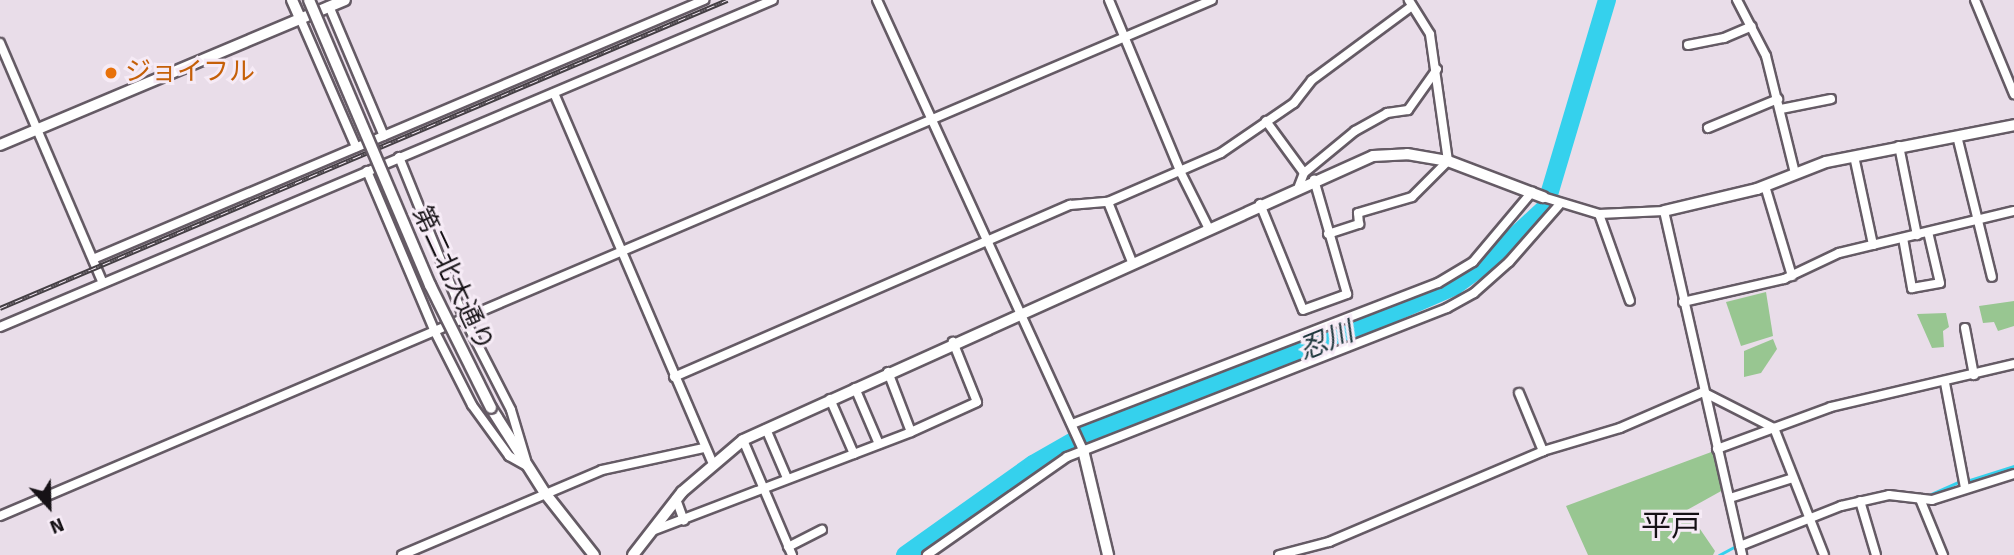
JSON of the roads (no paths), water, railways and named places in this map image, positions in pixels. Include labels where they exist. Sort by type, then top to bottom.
[{"type":"main road","points":[[0,145],[300,18],[328,3],[345,0]]},
{"type":"street","points":[[292,0],[356,147]]},
{"type":"street","name":"第二北大通り","points":[[309,0],[425,274],[491,408],[545,493],[594,555]]},
{"type":"street","points":[[93,259],[704,0]]},
{"type":"street","points":[[0,327],[773,0]]},
{"type":"street","points":[[877,0],[1083,450],[1108,555]]},
{"type":"street","points":[[1109,0],[1181,173],[1209,226]]},
{"type":"street","points":[[0,516],[1212,0]]},
{"type":"street","points":[[1737,0],[1752,26],[1778,99],[1795,173]]},
{"type":"street","points":[[1979,1],[2014,94]]},
{"type":"street","points":[[328,3],[384,136]]},
{"type":"street","points":[[674,377],[1070,205],[1108,202],[1181,173],[1294,103],[1312,80],[1411,3],[1430,34],[1448,161]]},
{"type":"street","points":[[1688,45],[1724,38],[1752,26]]},
{"type":"street","points":[[0,43],[103,283]]},
{"type":"street","points":[[1299,186],[1304,173],[1355,131],[1387,113],[1408,110],[1437,69]]},
{"type":"street","points":[[554,93],[704,448],[712,461]]},
{"type":"street","points":[[1708,128],[1778,99]]},
{"type":"street","points":[[1781,110],[1831,99]]},
{"type":"street","points":[[1266,121],[1304,173]]},
{"type":"street","points":[[633,555],[676,499],[712,461],[743,440],[1209,226],[1373,156],[1406,154],[1448,161],[1558,203],[1599,214],[1664,211],[1765,186],[1795,173],[1854,156],[2014,125]]},
{"type":"street","points":[[1957,136],[1992,277]]},
{"type":"street","points":[[1899,146],[1917,235]]},
{"type":"street","points":[[1854,156],[1873,245]]},
{"type":"street","points":[[399,157],[464,318],[511,410],[527,466]]},
{"type":"street","points":[[1328,234],[1359,225],[1358,213],[1412,197],[1448,161]]},
{"type":"street","points":[[367,171],[435,332],[472,405],[509,456],[527,466]]},
{"type":"street","points":[[1260,204],[1303,310],[1347,294],[1314,180]]},
{"type":"street","points":[[1765,186],[1792,276]]},
{"type":"street","points":[[1072,424],[1438,283],[1473,262],[1532,192]]},
{"type":"street","points":[[1108,202],[1132,262]]},
{"type":"street","points":[[927,555],[1034,476],[1083,450],[1447,308],[1474,293],[1509,262],[1558,203]]},
{"type":"street","points":[[1664,211],[1741,550],[1809,516],[1860,501],[1889,495],[1932,500],[2014,474]]},
{"type":"street","points":[[1683,302],[1792,276],[1839,253],[2014,211]]},
{"type":"street","points":[[1599,214],[1630,301]]},
{"type":"street","points":[[1903,238],[1912,288],[1940,283],[1928,232]]},
{"type":"street","points":[[1965,328],[1974,375]]},
{"type":"street","points":[[652,531],[911,432],[977,402],[953,342]]},
{"type":"street","points":[[1717,449],[1831,407],[1945,383],[2014,365]]},
{"type":"street","points":[[888,372],[911,432]]},
{"type":"street","points":[[1945,383],[1965,488]]},
{"type":"street","points":[[855,388],[879,444]]},
{"type":"street","points":[[1703,392],[1773,428],[1824,555]]},
{"type":"street","points":[[1279,555],[1329,542],[1543,451],[1620,428],[1703,392]]},
{"type":"street","points":[[1519,393],[1543,451]]},
{"type":"street","points":[[830,399],[854,454]]},
{"type":"street","points":[[766,429],[788,478]]},
{"type":"street","points":[[743,440],[790,551],[822,530]]},
{"type":"street","points":[[402,555],[602,470],[704,448]]},
{"type":"street","points":[[1730,498],[1793,478]]},
{"type":"street","points":[[676,499],[684,521]]},
{"type":"street","points":[[1920,499],[1943,555]]},
{"type":"street","points":[[1860,501],[1876,555]]},
{"type":"waterway","name":"忍川","points":[[905,555],[1033,464],[1089,432],[1343,335],[1455,286],[1484,265],[1545,208],[1607,0]]},
{"type":"waterway","points":[[1970,480],[2014,466]]},
{"type":"waterway","points":[[1927,496],[1958,482]]},
{"type":"waterway","points":[[1719,555],[1734,547]]},
{"type":"railway","points":[[0,308],[727,0]]},
{"type":"place","name":"ジョイフル","points":[[111,73]]},
{"type":"district","name":"平戸","points":[[1671,527]]}]
